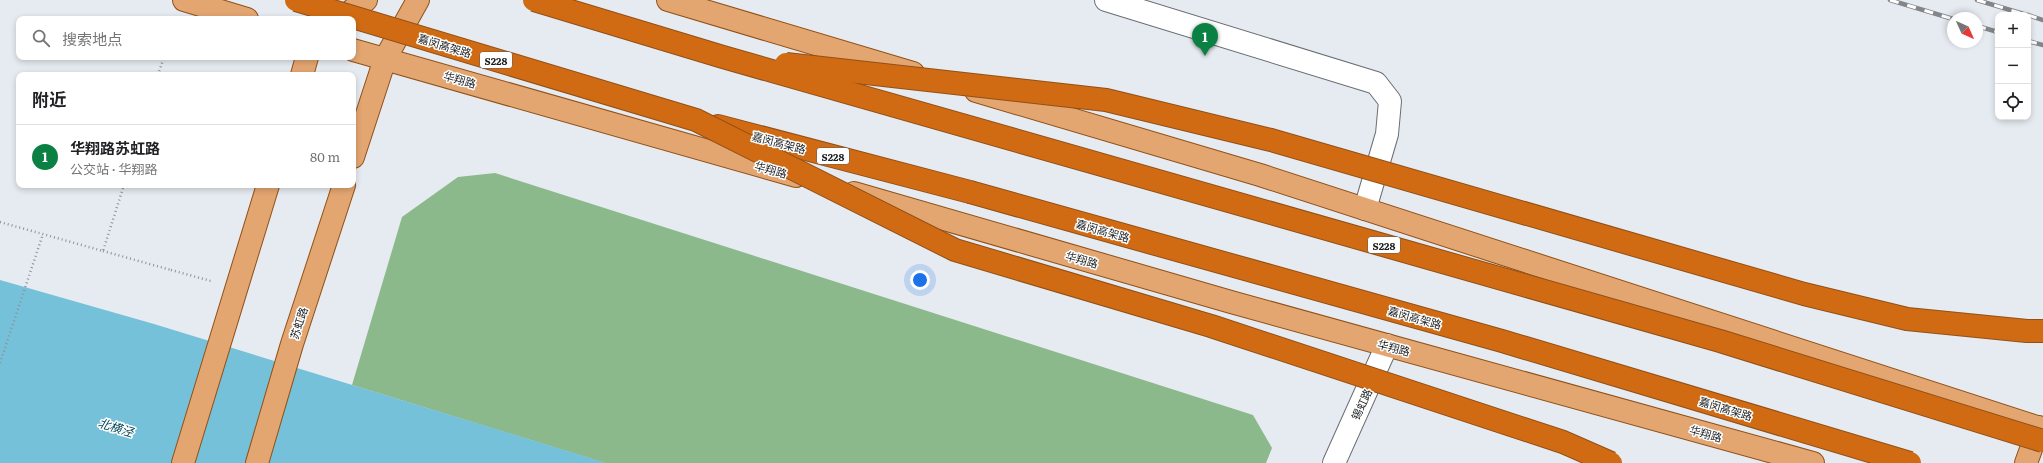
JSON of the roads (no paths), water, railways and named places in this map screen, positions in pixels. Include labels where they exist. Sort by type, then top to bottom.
[{"type":"highway","name":"嘉闵高架路","points":[[296,0],[349,16]]},
{"type":"highway","name":"S228","points":[[534,0],[723,57],[2042,432]]},
{"type":"highway","name":"嘉闵高架路","points":[[356,18],[696,120],[970,192],[1494,339],[1910,463]]},
{"type":"highway","points":[[723,57],[1106,100],[1271,140],[1811,296],[1907,319],[2027,331],[2043,331]]},
{"type":"highway","points":[[696,120],[955,250],[1211,326],[1563,442],[1611,463]]},
{"type":"main road","points":[[184,0],[237,16]]},
{"type":"main road","points":[[344,16],[366,0]]},
{"type":"main road","points":[[356,148],[385,59],[418,0]]},
{"type":"main road","points":[[668,0],[1260,175],[2042,432],[2026,463]]},
{"type":"main road","name":"华翔路","points":[[356,51],[1388,345],[1813,463]]},
{"type":"main road","points":[[303,72],[306,60]]},
{"type":"main road","points":[[184,463],[267,188]]},
{"type":"main road","name":"苏虹路","points":[[257,463],[292,344],[343,188]]},
{"type":"street","points":[[1106,0],[1376,83],[1390,101],[1387,134],[1365,209]]},
{"type":"street","name":"锡虹路","points":[[1334,463],[1388,345]]},
{"type":"water","name":"北横泾","points":[[0,280],[154,324],[606,463],[0,463]]},
{"type":"railway","points":[[1890,0],[1947,17]]},
{"type":"railway","points":[[1977,0],[2017,12]]},
{"type":"railway","points":[[2031,16],[2043,20]]},
{"type":"railway","points":[[1983,28],[1995,31]]},
{"type":"railway","points":[[2031,42],[2043,45]]},
{"type":"place","name":"华翔路苏虹路","points":[[1205,56]]}]
